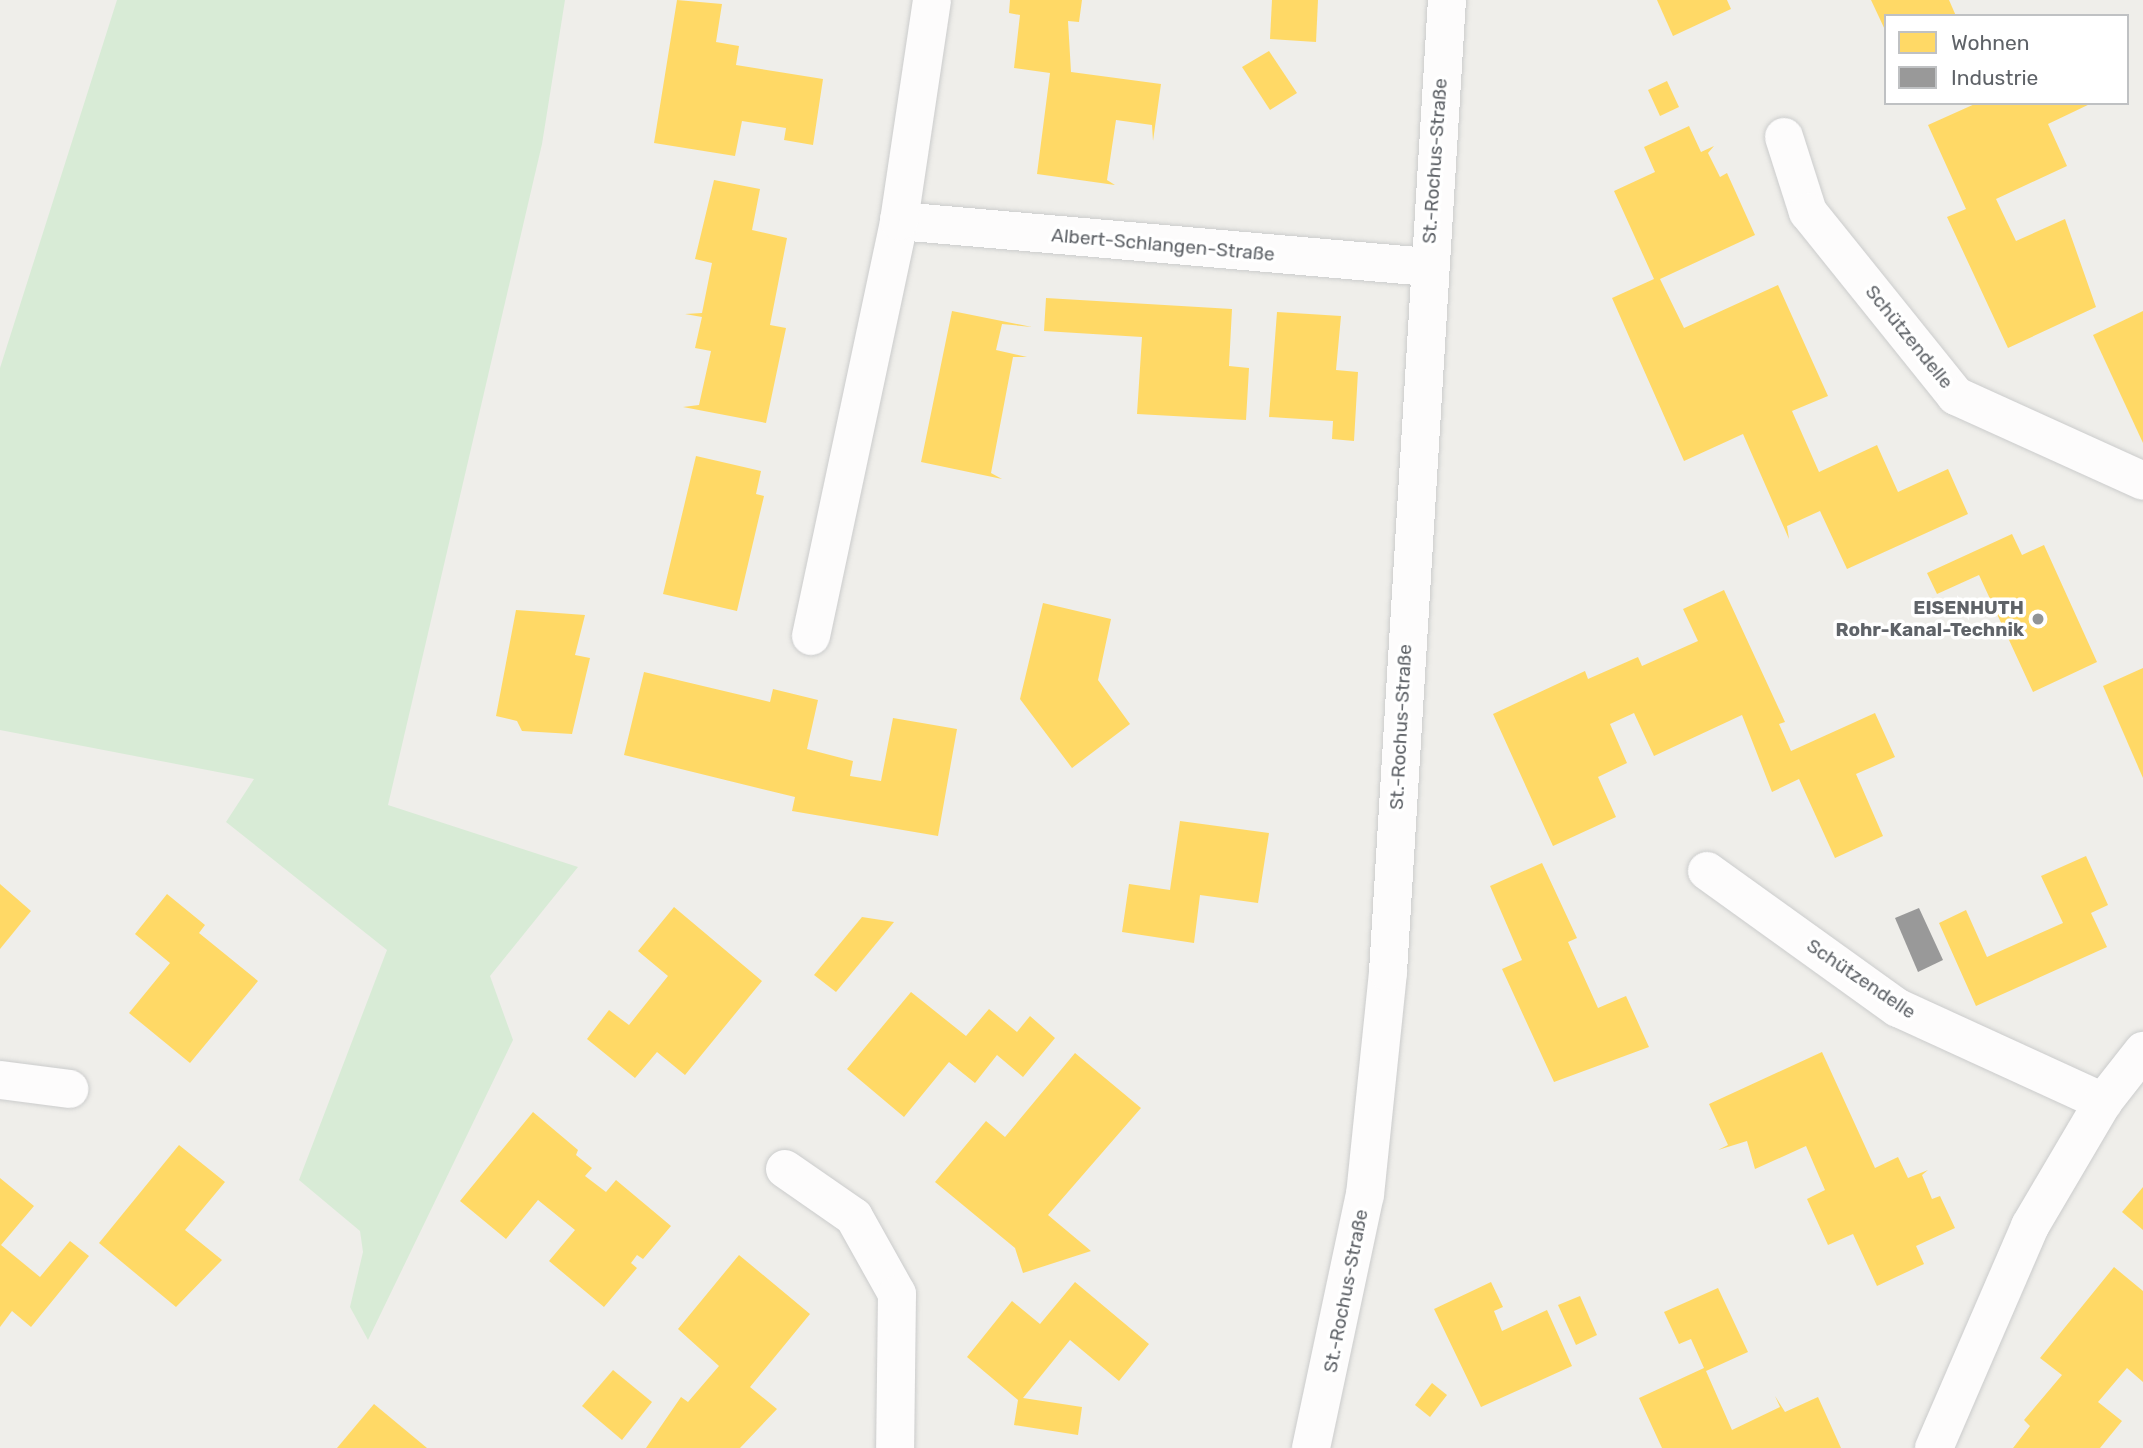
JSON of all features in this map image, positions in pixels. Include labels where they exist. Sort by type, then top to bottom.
[{"type":"street","points":[[811,636],[899,221],[932,0]]},
{"type":"street","name":"St.-Rochus-Straße","points":[[1311,1448],[1365,1195],[1388,972],[1428,267],[1447,0]]},
{"type":"street","name":"Schützendelle","points":[[1784,137],[1808,212],[1956,396],[2143,481]]},
{"type":"street","name":"Albert-Schlangen-Straße","points":[[899,221],[1428,267]]},
{"type":"street","name":"Schützendelle","points":[[1707,871],[1898,1008],[2103,1102]]},
{"type":"street","points":[[1934,1448],[2030,1226],[2103,1102],[2143,1051]]},
{"type":"street","points":[[0,1080],[69,1089]]},
{"type":"street","points":[[785,1169],[854,1217],[897,1294],[895,1448]]},
{"type":"green space","points":[[117,0],[565,0],[542,144],[388,805],[578,867],[490,976],[513,1040],[368,1340],[350,1307],[363,1252],[360,1231],[299,1180],[387,950],[226,822],[254,779],[0,730],[0,368]]},
{"type":"building: Wohnen","points":[[677,0],[722,4],[716,42],[739,46],[736,65],[823,79],[813,145],[784,140],[786,128],[742,121],[735,156],[654,143]]},
{"type":"building: Wohnen","points":[[1010,0],[1082,0],[1079,22],[1068,21],[1071,72],[1161,84],[1153,141],[1152,125],[1116,120],[1107,180],[1115,185],[1037,174],[1050,73],[1014,68],[1020,15],[1009,13]]},
{"type":"building: Wohnen","points":[[1272,0],[1318,0],[1316,42],[1270,39]]},
{"type":"building: Wohnen","points":[[1657,0],[1727,0],[1731,9],[1673,36]]},
{"type":"building: Wohnen","points":[[1871,0],[1949,0],[1955,14],[1884,14],[1884,28]]},
{"type":"building: Wohnen","points":[[1269,51],[1297,93],[1270,110],[1242,67]]},
{"type":"building: Wohnen","points":[[1667,81],[1679,107],[1660,116],[1648,90]]},
{"type":"building: Wohnen","points":[[1973,105],[2088,105],[2048,124],[2067,166],[1996,199],[2016,241],[2065,219],[2096,307],[2008,348],[1947,217],[1966,209],[1928,125]]},
{"type":"building: Wohnen","points":[[1689,126],[1701,152],[1714,146],[1708,153],[1720,177],[1727,173],[1755,235],[1660,279],[1684,328],[1778,285],[1828,396],[1792,411],[1819,472],[1877,445],[1898,492],[1948,469],[1968,514],[1847,569],[1820,511],[1787,526],[1789,539],[1743,434],[1684,461],[1612,298],[1654,279],[1614,191],[1655,172],[1644,147]]},
{"type":"building: Wohnen","points":[[714,180],[760,189],[752,230],[787,238],[770,325],[786,328],[766,423],[683,407],[699,405],[711,351],[695,348],[702,317],[685,314],[702,313],[712,263],[695,259]]},
{"type":"building: Wohnen","points":[[1046,298],[1232,309],[1229,366],[1249,368],[1246,420],[1137,414],[1142,337],[1044,331]]},
{"type":"building: Wohnen","points":[[952,311],[1032,327],[1002,324],[996,350],[1027,357],[1013,357],[991,473],[1002,479],[921,462]]},
{"type":"building: Wohnen","points":[[2143,311],[2143,443],[2093,335]]},
{"type":"building: Wohnen","points":[[1277,312],[1341,316],[1336,370],[1358,372],[1354,441],[1332,439],[1333,421],[1269,417]]},
{"type":"building: Wohnen","points":[[696,456],[761,471],[756,494],[764,496],[737,611],[663,594]]},
{"type":"building: Wohnen","name":"EISENHUTH Rohr-Kanal-Technik","points":[[2012,534],[2022,555],[2044,545],[2097,662],[2033,692],[1979,575],[1937,594],[1927,573]]},
{"type":"building: Wohnen","points":[[1724,590],[1785,722],[1779,724],[1791,751],[1875,713],[1895,757],[1856,774],[1883,836],[1835,858],[1799,779],[1772,792],[1742,715],[1654,756],[1634,713],[1610,724],[1627,763],[1598,777],[1616,817],[1553,846],[1493,714],[1585,671],[1588,679],[1638,657],[1642,666],[1698,641],[1683,609]]},
{"type":"building: Wohnen","points":[[1043,603],[1111,619],[1098,680],[1130,724],[1072,768],[1020,699]]},
{"type":"building: Wohnen","points":[[516,610],[585,615],[575,655],[590,658],[572,734],[522,731],[517,721],[496,716]]},
{"type":"building: Wohnen","points":[[2143,668],[2143,778],[2103,686]]},
{"type":"building: Wohnen","points":[[644,672],[770,702],[773,689],[818,700],[807,749],[853,761],[850,776],[881,781],[893,718],[957,729],[938,836],[792,811],[795,797],[624,755]]},
{"type":"building: Wohnen","points":[[1180,821],[1269,833],[1258,903],[1200,895],[1194,943],[1122,932],[1129,884],[1170,890]]},
{"type":"building: Wohnen","points":[[2086,856],[2108,905],[2091,913],[2107,947],[1976,1006],[1939,923],[1966,910],[1987,957],[2063,923],[2041,876]]},
{"type":"building: Wohnen","points":[[1542,863],[1577,938],[1568,942],[1598,1008],[1626,996],[1649,1047],[1554,1082],[1502,969],[1522,960],[1490,886]]},
{"type":"building: Wohnen","points":[[0,884],[31,911],[0,949]]},
{"type":"building: Wohnen","points":[[167,894],[205,925],[199,933],[258,981],[190,1063],[129,1013],[170,963],[135,934]]},
{"type":"building: Wohnen","points":[[674,907],[762,981],[685,1075],[657,1052],[635,1078],[587,1039],[609,1010],[629,1025],[668,976],[638,951]]},
{"type":"building: Wohnen","points":[[862,917],[894,922],[836,992],[814,975]]},
{"type":"building: Wohnen","points":[[911,992],[966,1036],[989,1009],[1017,1032],[1030,1016],[1055,1038],[1023,1077],[997,1055],[975,1083],[949,1062],[904,1117],[847,1069]]},
{"type":"building: Wohnen","points":[[1822,1052],[1875,1168],[1898,1157],[1908,1178],[1928,1170],[1922,1175],[1932,1199],[1940,1196],[1955,1228],[1916,1246],[1924,1264],[1877,1286],[1853,1234],[1828,1245],[1807,1199],[1825,1190],[1806,1146],[1755,1169],[1747,1141],[1718,1150],[1728,1145],[1709,1104]]},
{"type":"building: Wohnen","points":[[1075,1053],[1141,1108],[1048,1215],[1091,1251],[1023,1273],[1015,1248],[935,1182],[986,1121],[1005,1137]]},
{"type":"building: Wohnen","points":[[533,1112],[578,1150],[576,1155],[592,1168],[585,1176],[606,1192],[616,1180],[671,1226],[643,1259],[637,1255],[631,1263],[637,1268],[604,1307],[549,1261],[575,1230],[538,1200],[506,1239],[460,1201]]},
{"type":"building: Wohnen","points":[[179,1145],[225,1182],[185,1230],[222,1260],[176,1307],[99,1243]]},
{"type":"building: Wohnen","points":[[0,1178],[34,1206],[1,1245],[40,1277],[70,1241],[89,1256],[31,1327],[12,1311],[0,1327]]},
{"type":"building: Wohnen","points":[[2143,1187],[2143,1230],[2122,1212]]},
{"type":"building: Wohnen","points":[[739,1255],[810,1314],[750,1387],[777,1409],[740,1448],[646,1448],[681,1397],[688,1402],[719,1366],[678,1329]]},
{"type":"building: Wohnen","points":[[2114,1267],[2143,1291],[2143,1382],[2127,1368],[2098,1402],[2122,1421],[2100,1448],[2013,1448],[2030,1426],[2024,1420],[2062,1375],[2040,1358]]},
{"type":"building: Wohnen","points":[[1075,1282],[1149,1344],[1119,1381],[1070,1340],[1023,1398],[1082,1407],[1078,1435],[1014,1425],[1018,1400],[967,1357],[1012,1301],[1040,1324]]},
{"type":"building: Wohnen","points":[[1491,1282],[1503,1307],[1494,1311],[1502,1331],[1547,1310],[1572,1366],[1481,1407],[1434,1309]]},
{"type":"building: Wohnen","points":[[1718,1288],[1748,1352],[1706,1371],[1732,1430],[1780,1407],[1775,1396],[1785,1412],[1818,1397],[1841,1448],[1662,1448],[1639,1398],[1704,1368],[1691,1339],[1679,1344],[1664,1312]]},
{"type":"building: Wohnen","points":[[1580,1296],[1597,1335],[1576,1345],[1558,1305]]},
{"type":"building: Wohnen","points":[[613,1370],[652,1402],[622,1440],[582,1406]]},
{"type":"building: Wohnen","points":[[1432,1383],[1447,1395],[1430,1417],[1415,1405]]},
{"type":"building: Wohnen","points":[[374,1404],[427,1448],[337,1448]]},
{"type":"building: Industrie","points":[[1919,908],[1943,960],[1918,972],[1895,918]]},
{"type":"place","name":"EISENHUTH Rohr-Kanal-Technik","points":[[2038,619]]}]
